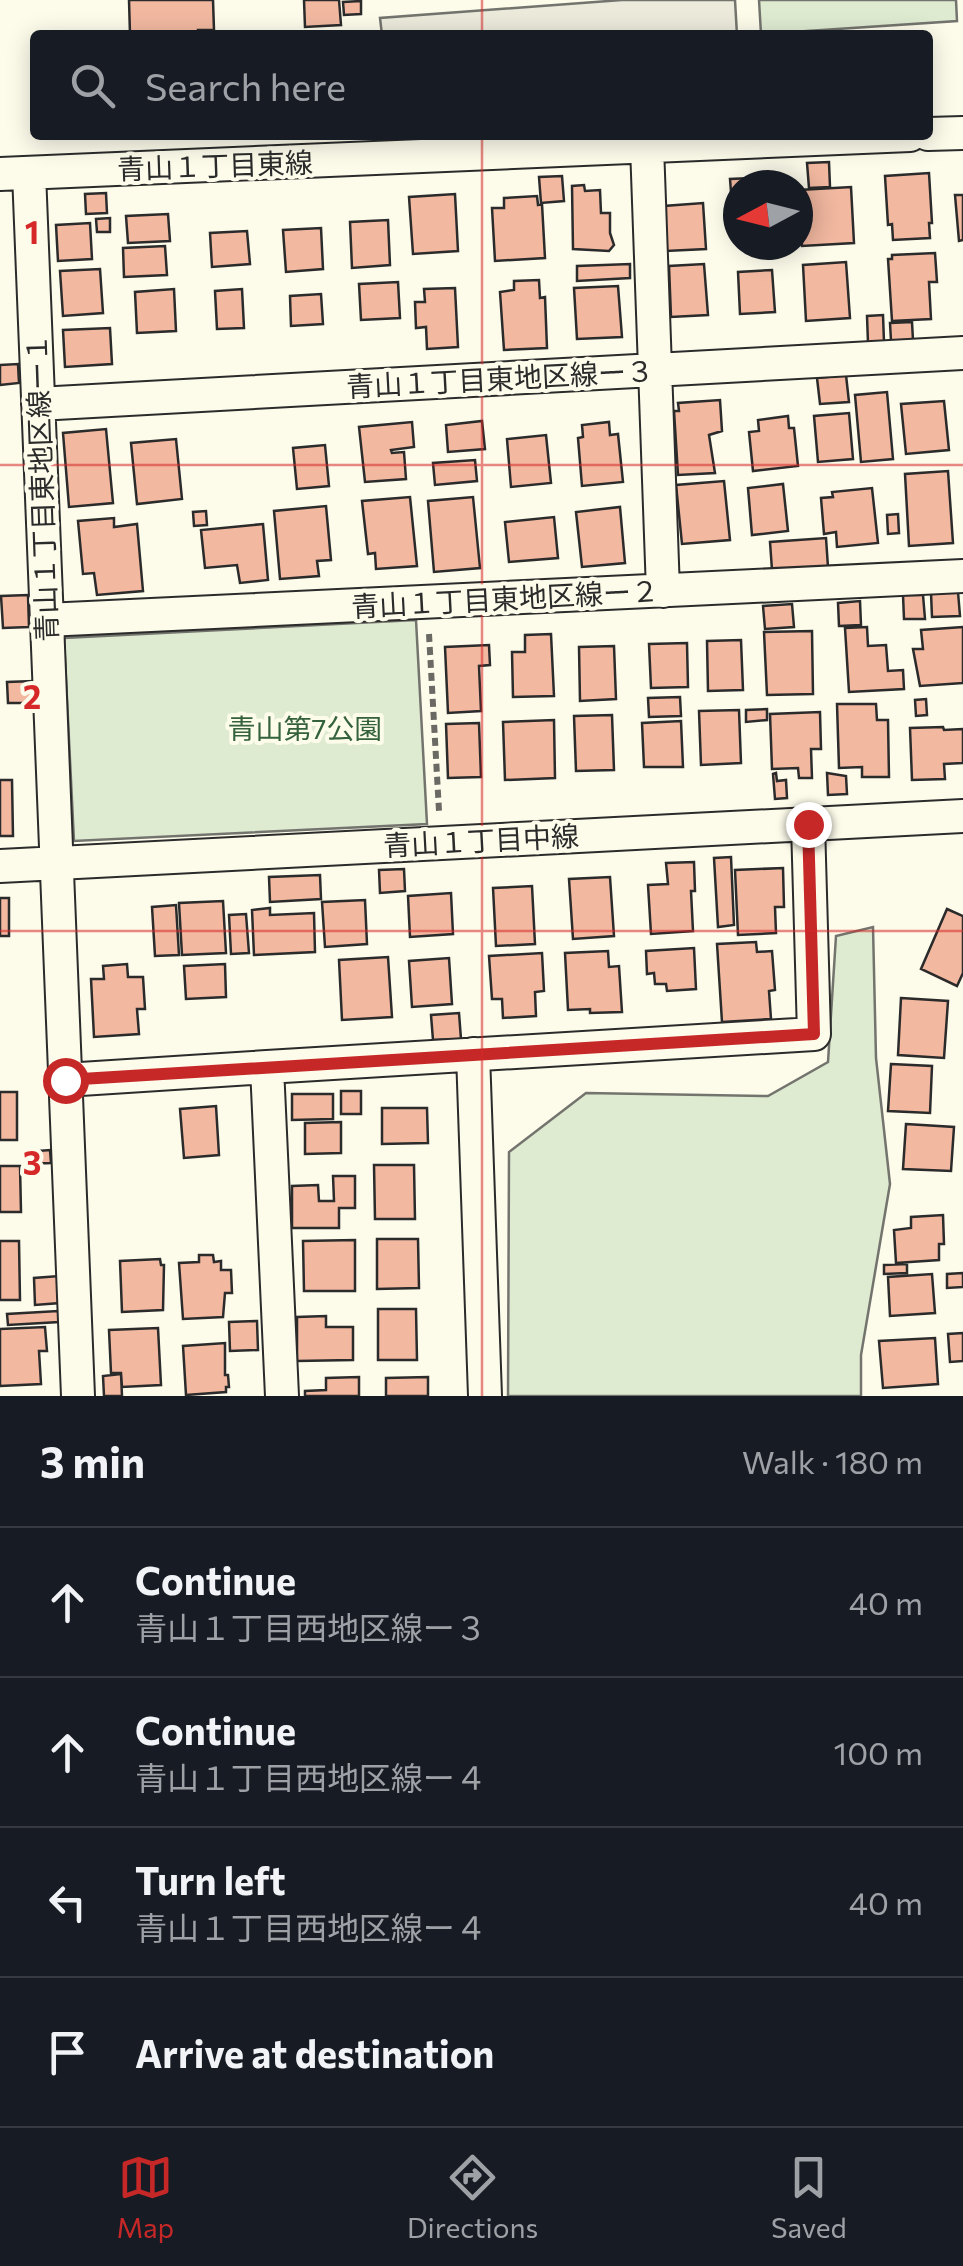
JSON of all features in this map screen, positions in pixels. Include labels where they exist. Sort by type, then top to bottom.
[{"type":"street","points":[[933,134],[963,133]]},
{"type":"street","name":"青山１丁目東線","points":[[14,174],[790,140]]},
{"type":"street","points":[[647,146],[664,591]]},
{"type":"street","name":"青山１丁目東地区線ー１","points":[[14,174],[38,404],[78,1396]]},
{"type":"street","name":"青山１丁目東地区線ー３","points":[[38,404],[963,352]]},
{"type":"street","name":"青山１丁目東地区線ー２","points":[[46,620],[963,576]]},
{"type":"street","name":"青山１丁目中線","points":[[0,866],[963,816]]},
{"type":"street","points":[[65,1080],[814,1034],[808,824]]},
{"type":"street","points":[[473,1054],[485,1396]]},
{"type":"street","points":[[267,1067],[282,1396]]},
{"type":"path","points":[[428,602],[441,842]]},
{"type":"green space","points":[[759,0],[956,0],[957,21],[761,30]]},
{"type":"green space","name":"青山第7公園","points":[[416,620],[427,824],[74,841],[64,638]]},
{"type":"green space","points":[[873,927],[876,1058],[890,1184],[861,1355],[861,1396],[508,1396],[509,1152],[586,1093],[768,1096],[828,1062],[836,936]]},
{"type":"shaded area","points":[[622,0],[735,0],[737,30],[381,30],[380,18]]},
{"type":"building","points":[[129,0],[213,0],[214,30],[130,30]]},
{"type":"building","points":[[304,0],[339,0],[341,25],[305,27]]},
{"type":"building","points":[[361,1],[361,14],[344,15],[343,2]]},
{"type":"building","points":[[829,162],[830,187],[813,188],[813,170],[808,170],[807,163]]},
{"type":"building","points":[[929,173],[930,238],[893,240],[892,224],[888,225],[885,176]]},
{"type":"building","points":[[562,176],[564,201],[541,203],[539,177]]},
{"type":"building","points":[[584,185],[585,191],[600,190],[601,213],[610,213],[614,245],[609,251],[573,249],[572,186]]},
{"type":"building","points":[[851,187],[854,243],[813,245],[813,189]]},
{"type":"building","points":[[106,193],[107,213],[86,214],[85,194]]},
{"type":"building","points":[[455,194],[458,251],[413,254],[409,197]]},
{"type":"building","points":[[955,195],[963,195],[963,240],[959,241]]},
{"type":"building","points":[[537,196],[538,205],[542,204],[545,258],[495,261],[492,208],[504,208],[504,198]]},
{"type":"building","points":[[703,203],[706,249],[666,251],[664,206]]},
{"type":"building","points":[[168,214],[170,241],[128,243],[126,216]]},
{"type":"building","points":[[110,218],[110,232],[97,232],[96,219]]},
{"type":"building","points":[[388,220],[390,265],[352,268],[350,222]]},
{"type":"building","points":[[90,223],[92,259],[58,261],[56,225]]},
{"type":"building","points":[[321,228],[323,269],[286,272],[283,230]]},
{"type":"building","points":[[247,231],[250,264],[212,267],[210,233]]},
{"type":"building","points":[[165,246],[167,275],[124,277],[123,248]]},
{"type":"building","points":[[935,253],[937,282],[929,282],[931,319],[892,321],[888,259],[892,255]]},
{"type":"building","points":[[846,262],[850,318],[806,321],[803,265]]},
{"type":"building","points":[[630,264],[630,278],[577,281],[577,266]]},
{"type":"building","points":[[704,264],[708,315],[671,317],[669,266]]},
{"type":"building","points":[[100,269],[103,313],[63,316],[60,271]]},
{"type":"building","points":[[772,270],[775,312],[740,314],[738,272]]},
{"type":"building","points":[[539,280],[540,298],[545,297],[547,348],[504,350],[500,292],[514,290],[514,281]]},
{"type":"building","points":[[398,282],[400,318],[361,320],[359,284]]},
{"type":"building","points":[[618,286],[622,337],[577,339],[574,288]]},
{"type":"building","points":[[455,288],[458,347],[427,349],[426,327],[416,328],[415,302],[425,302],[424,289]]},
{"type":"building","points":[[174,289],[176,331],[137,333],[135,292]]},
{"type":"building","points":[[242,289],[244,328],[217,329],[215,291]]},
{"type":"building","points":[[321,294],[323,324],[291,326],[290,296]]},
{"type":"building","points":[[883,315],[884,342],[868,343],[867,316]]},
{"type":"building","points":[[912,322],[913,340],[891,341],[890,323]]},
{"type":"building","points":[[110,328],[112,364],[65,367],[63,330]]},
{"type":"building","points":[[18,364],[19,383],[0,385],[0,365]]},
{"type":"building","points":[[846,375],[849,402],[820,404],[817,378]]},
{"type":"building","points":[[887,392],[893,459],[861,462],[855,395]]},
{"type":"building","points":[[720,400],[722,431],[709,435],[715,473],[678,475],[674,411],[679,411],[678,403]]},
{"type":"building","points":[[944,401],[949,450],[906,454],[901,404]]},
{"type":"building","points":[[849,413],[853,459],[818,462],[814,416]]},
{"type":"building","points":[[788,416],[789,428],[794,428],[798,466],[753,471],[749,432],[759,431],[758,420]]},
{"type":"building","points":[[482,421],[485,449],[448,452],[446,425]]},
{"type":"building","points":[[412,422],[414,447],[391,450],[404,452],[406,479],[365,482],[359,427]]},
{"type":"building","points":[[609,422],[610,435],[618,434],[623,482],[582,486],[578,438],[583,437],[582,425]]},
{"type":"building","points":[[106,429],[113,503],[69,507],[63,433]]},
{"type":"building","points":[[546,435],[551,483],[511,487],[507,439]]},
{"type":"building","points":[[176,439],[182,499],[137,504],[131,443]]},
{"type":"building","points":[[325,445],[329,486],[297,489],[293,448]]},
{"type":"building","points":[[475,460],[477,481],[435,485],[433,463]]},
{"type":"building","points":[[948,471],[953,543],[909,546],[905,474]]},
{"type":"building","points":[[724,481],[730,540],[682,544],[676,485]]},
{"type":"building","points":[[783,484],[788,531],[752,535],[748,488]]},
{"type":"building","points":[[872,488],[878,543],[837,547],[836,532],[824,534],[821,498],[833,497],[832,492]]},
{"type":"building","points":[[410,497],[417,566],[376,569],[375,553],[368,554],[362,501]]},
{"type":"building","points":[[473,497],[480,568],[434,572],[428,501]]},
{"type":"building","points":[[326,506],[331,560],[317,561],[319,576],[280,579],[274,511]]},
{"type":"building","points":[[620,507],[625,563],[582,567],[576,512]]},
{"type":"building","points":[[206,511],[207,525],[194,526],[193,512]]},
{"type":"building","points":[[898,514],[899,533],[888,534],[887,515]]},
{"type":"building","points":[[554,517],[558,558],[509,562],[505,522]]},
{"type":"building","points":[[114,518],[114,527],[137,524],[143,591],[97,595],[94,573],[83,574],[78,521]]},
{"type":"building","points":[[263,524],[268,580],[240,583],[237,565],[205,568],[201,530]]},
{"type":"building","points":[[826,538],[828,567],[772,570],[770,542]]},
{"type":"building","points":[[958,592],[960,616],[932,617],[931,593]]},
{"type":"building","points":[[28,595],[29,627],[3,628],[1,596]]},
{"type":"building","points":[[903,595],[923,595],[925,619],[904,619]]},
{"type":"building","points":[[860,601],[861,625],[839,626],[838,603]]},
{"type":"building","points":[[792,604],[794,627],[765,629],[763,606]]},
{"type":"building","points":[[867,627],[868,646],[886,645],[888,671],[903,670],[904,689],[849,692],[845,628]]},
{"type":"building","points":[[963,627],[963,683],[920,686],[913,649],[923,649],[921,630]]},
{"type":"building","points":[[812,631],[813,694],[767,695],[764,632]]},
{"type":"building","points":[[551,634],[554,696],[513,697],[512,652],[525,652],[525,635]]},
{"type":"building","points":[[741,640],[743,690],[708,691],[707,641]]},
{"type":"building","points":[[687,643],[688,687],[651,688],[649,644]]},
{"type":"building","points":[[489,645],[490,665],[479,666],[481,711],[448,713],[445,647]]},
{"type":"building","points":[[614,646],[616,699],[580,701],[579,647]]},
{"type":"building","points":[[34,681],[35,703],[8,703],[7,682]]},
{"type":"building","points":[[680,697],[681,716],[649,717],[648,698]]},
{"type":"building","points":[[926,699],[927,715],[916,716],[915,700]]},
{"type":"building","points":[[837,704],[876,704],[877,720],[888,720],[889,777],[862,777],[862,767],[839,768]]},
{"type":"building","points":[[767,709],[767,720],[746,722],[746,710]]},
{"type":"building","points":[[739,710],[741,763],[701,765],[699,711]]},
{"type":"building","points":[[820,712],[821,749],[811,749],[812,778],[799,778],[798,768],[772,769],[770,714]]},
{"type":"building","points":[[612,715],[614,770],[576,771],[574,716]]},
{"type":"building","points":[[554,720],[555,778],[505,780],[503,722]]},
{"type":"building","points":[[681,721],[683,767],[644,767],[642,723]]},
{"type":"building","points":[[479,723],[481,777],[448,778],[446,724]]},
{"type":"building","points":[[910,728],[963,729],[963,763],[944,764],[945,779],[912,780]]},
{"type":"building","points":[[776,773],[777,781],[786,780],[787,798],[775,799]]},
{"type":"building","points":[[827,773],[846,776],[847,794],[828,795]]},
{"type":"building","points":[[0,780],[12,780],[13,836],[0,836]]},
{"type":"building","points":[[731,857],[734,925],[718,927],[714,858]]},
{"type":"building","points":[[694,862],[693,931],[651,934],[648,885],[668,884],[666,863]]},
{"type":"building","points":[[783,868],[784,907],[775,907],[776,933],[738,935],[735,870]]},
{"type":"building","points":[[404,869],[405,891],[380,893],[379,870]]},
{"type":"building","points":[[320,875],[321,899],[270,902],[269,877]]},
{"type":"building","points":[[610,877],[614,936],[573,939],[569,879]]},
{"type":"building","points":[[532,886],[535,944],[496,946],[493,888]]},
{"type":"building","points":[[451,893],[453,934],[410,937],[408,896]]},
{"type":"building","points":[[0,898],[9,898],[9,936],[0,936]]},
{"type":"building","points":[[365,900],[367,944],[325,947],[322,902]]},
{"type":"building","points":[[223,901],[226,953],[182,955],[179,903]]},
{"type":"building","points":[[176,905],[179,955],[155,956],[152,907]]},
{"type":"building","points":[[270,908],[270,915],[314,913],[315,952],[254,955],[252,910]]},
{"type":"building","points":[[947,909],[963,916],[963,973],[957,986],[921,969]]},
{"type":"building","points":[[246,914],[249,953],[231,954],[229,915]]},
{"type":"building","points":[[756,942],[757,952],[772,951],[775,990],[769,991],[771,1019],[722,1022],[717,944]]},
{"type":"building","points":[[694,948],[696,989],[667,991],[666,984],[655,984],[654,973],[647,974],[646,951]]},
{"type":"building","points":[[608,951],[609,967],[619,966],[622,1012],[568,1010],[565,953]]},
{"type":"building","points":[[542,953],[544,991],[535,992],[536,1016],[503,1018],[502,999],[492,999],[489,956]]},
{"type":"building","points":[[388,957],[392,1017],[342,1020],[339,960]]},
{"type":"building","points":[[449,958],[452,1004],[412,1007],[409,961]]},
{"type":"building","points":[[127,964],[128,977],[143,977],[145,1009],[137,1009],[139,1034],[94,1037],[91,979],[104,979],[103,966]]},
{"type":"building","points":[[225,964],[226,997],[186,999],[184,966]]},
{"type":"building","points":[[901,998],[948,1001],[944,1058],[898,1055]]},
{"type":"building","points":[[459,1013],[461,1039],[433,1040],[431,1015]]},
{"type":"building","points":[[891,1064],[932,1066],[930,1113],[888,1111]]},
{"type":"building","points":[[341,1091],[361,1091],[361,1114],[341,1114]]},
{"type":"building","points":[[0,1092],[17,1092],[17,1140],[0,1140]]},
{"type":"building","points":[[292,1094],[333,1094],[333,1119],[292,1120]]},
{"type":"building","points":[[216,1106],[219,1155],[184,1158],[180,1109]]},
{"type":"building","points":[[382,1108],[427,1108],[428,1143],[382,1144]]},
{"type":"building","points":[[341,1122],[341,1153],[305,1154],[305,1123]]},
{"type":"building","points":[[906,1124],[954,1127],[951,1171],[903,1169]]},
{"type":"building","points":[[50,1150],[51,1163],[26,1164],[25,1152]]},
{"type":"building","points":[[374,1165],[414,1165],[415,1219],[375,1219]]},
{"type":"building","points":[[0,1166],[20,1166],[21,1212],[0,1212]]},
{"type":"building","points":[[333,1176],[355,1176],[355,1208],[339,1208],[339,1228],[292,1228],[292,1186],[318,1185],[319,1201],[334,1201]]},
{"type":"building","points":[[943,1215],[944,1244],[939,1244],[939,1260],[896,1263],[894,1230],[911,1228],[911,1217]]},
{"type":"building","points":[[377,1239],[418,1239],[419,1288],[377,1289]]},
{"type":"building","points":[[355,1240],[355,1291],[304,1291],[303,1241]]},
{"type":"building","points":[[0,1241],[19,1241],[20,1300],[0,1300]]},
{"type":"building","points":[[199,1255],[213,1255],[214,1262],[221,1261],[221,1270],[231,1270],[232,1293],[225,1293],[223,1317],[183,1319],[179,1263],[199,1262]]},
{"type":"building","points":[[160,1259],[164,1265],[163,1310],[122,1312],[120,1261]]},
{"type":"building","points":[[907,1264],[907,1273],[884,1274],[884,1265]]},
{"type":"building","points":[[963,1273],[963,1287],[947,1288],[947,1274]]},
{"type":"building","points":[[932,1274],[935,1313],[890,1316],[888,1277]]},
{"type":"building","points":[[59,1276],[60,1303],[35,1305],[34,1278]]},
{"type":"building","points":[[378,1309],[416,1309],[417,1360],[378,1360]]},
{"type":"building","points":[[58,1311],[59,1322],[8,1325],[7,1314]]},
{"type":"building","points":[[326,1316],[326,1327],[353,1327],[353,1360],[297,1361],[297,1317]]},
{"type":"building","points":[[257,1321],[258,1350],[230,1351],[229,1322]]},
{"type":"building","points":[[45,1327],[47,1351],[39,1351],[41,1384],[0,1386],[0,1329]]},
{"type":"building","points":[[158,1328],[161,1385],[122,1387],[121,1373],[111,1373],[109,1330]]},
{"type":"building","points":[[963,1333],[963,1361],[950,1362],[948,1334]]},
{"type":"building","points":[[935,1338],[938,1384],[883,1388],[879,1341]]},
{"type":"building","points":[[225,1343],[229,1387],[226,1392],[186,1395],[183,1346]]},
{"type":"building","points":[[121,1374],[122,1396],[104,1396],[103,1376]]},
{"type":"building","points":[[359,1377],[359,1396],[305,1396],[305,1391],[326,1390],[326,1378]]},
{"type":"building","points":[[428,1377],[428,1396],[386,1396],[386,1378]]},
{"type":"route","points":[[65,1080],[814,1034],[808,824]]}]
